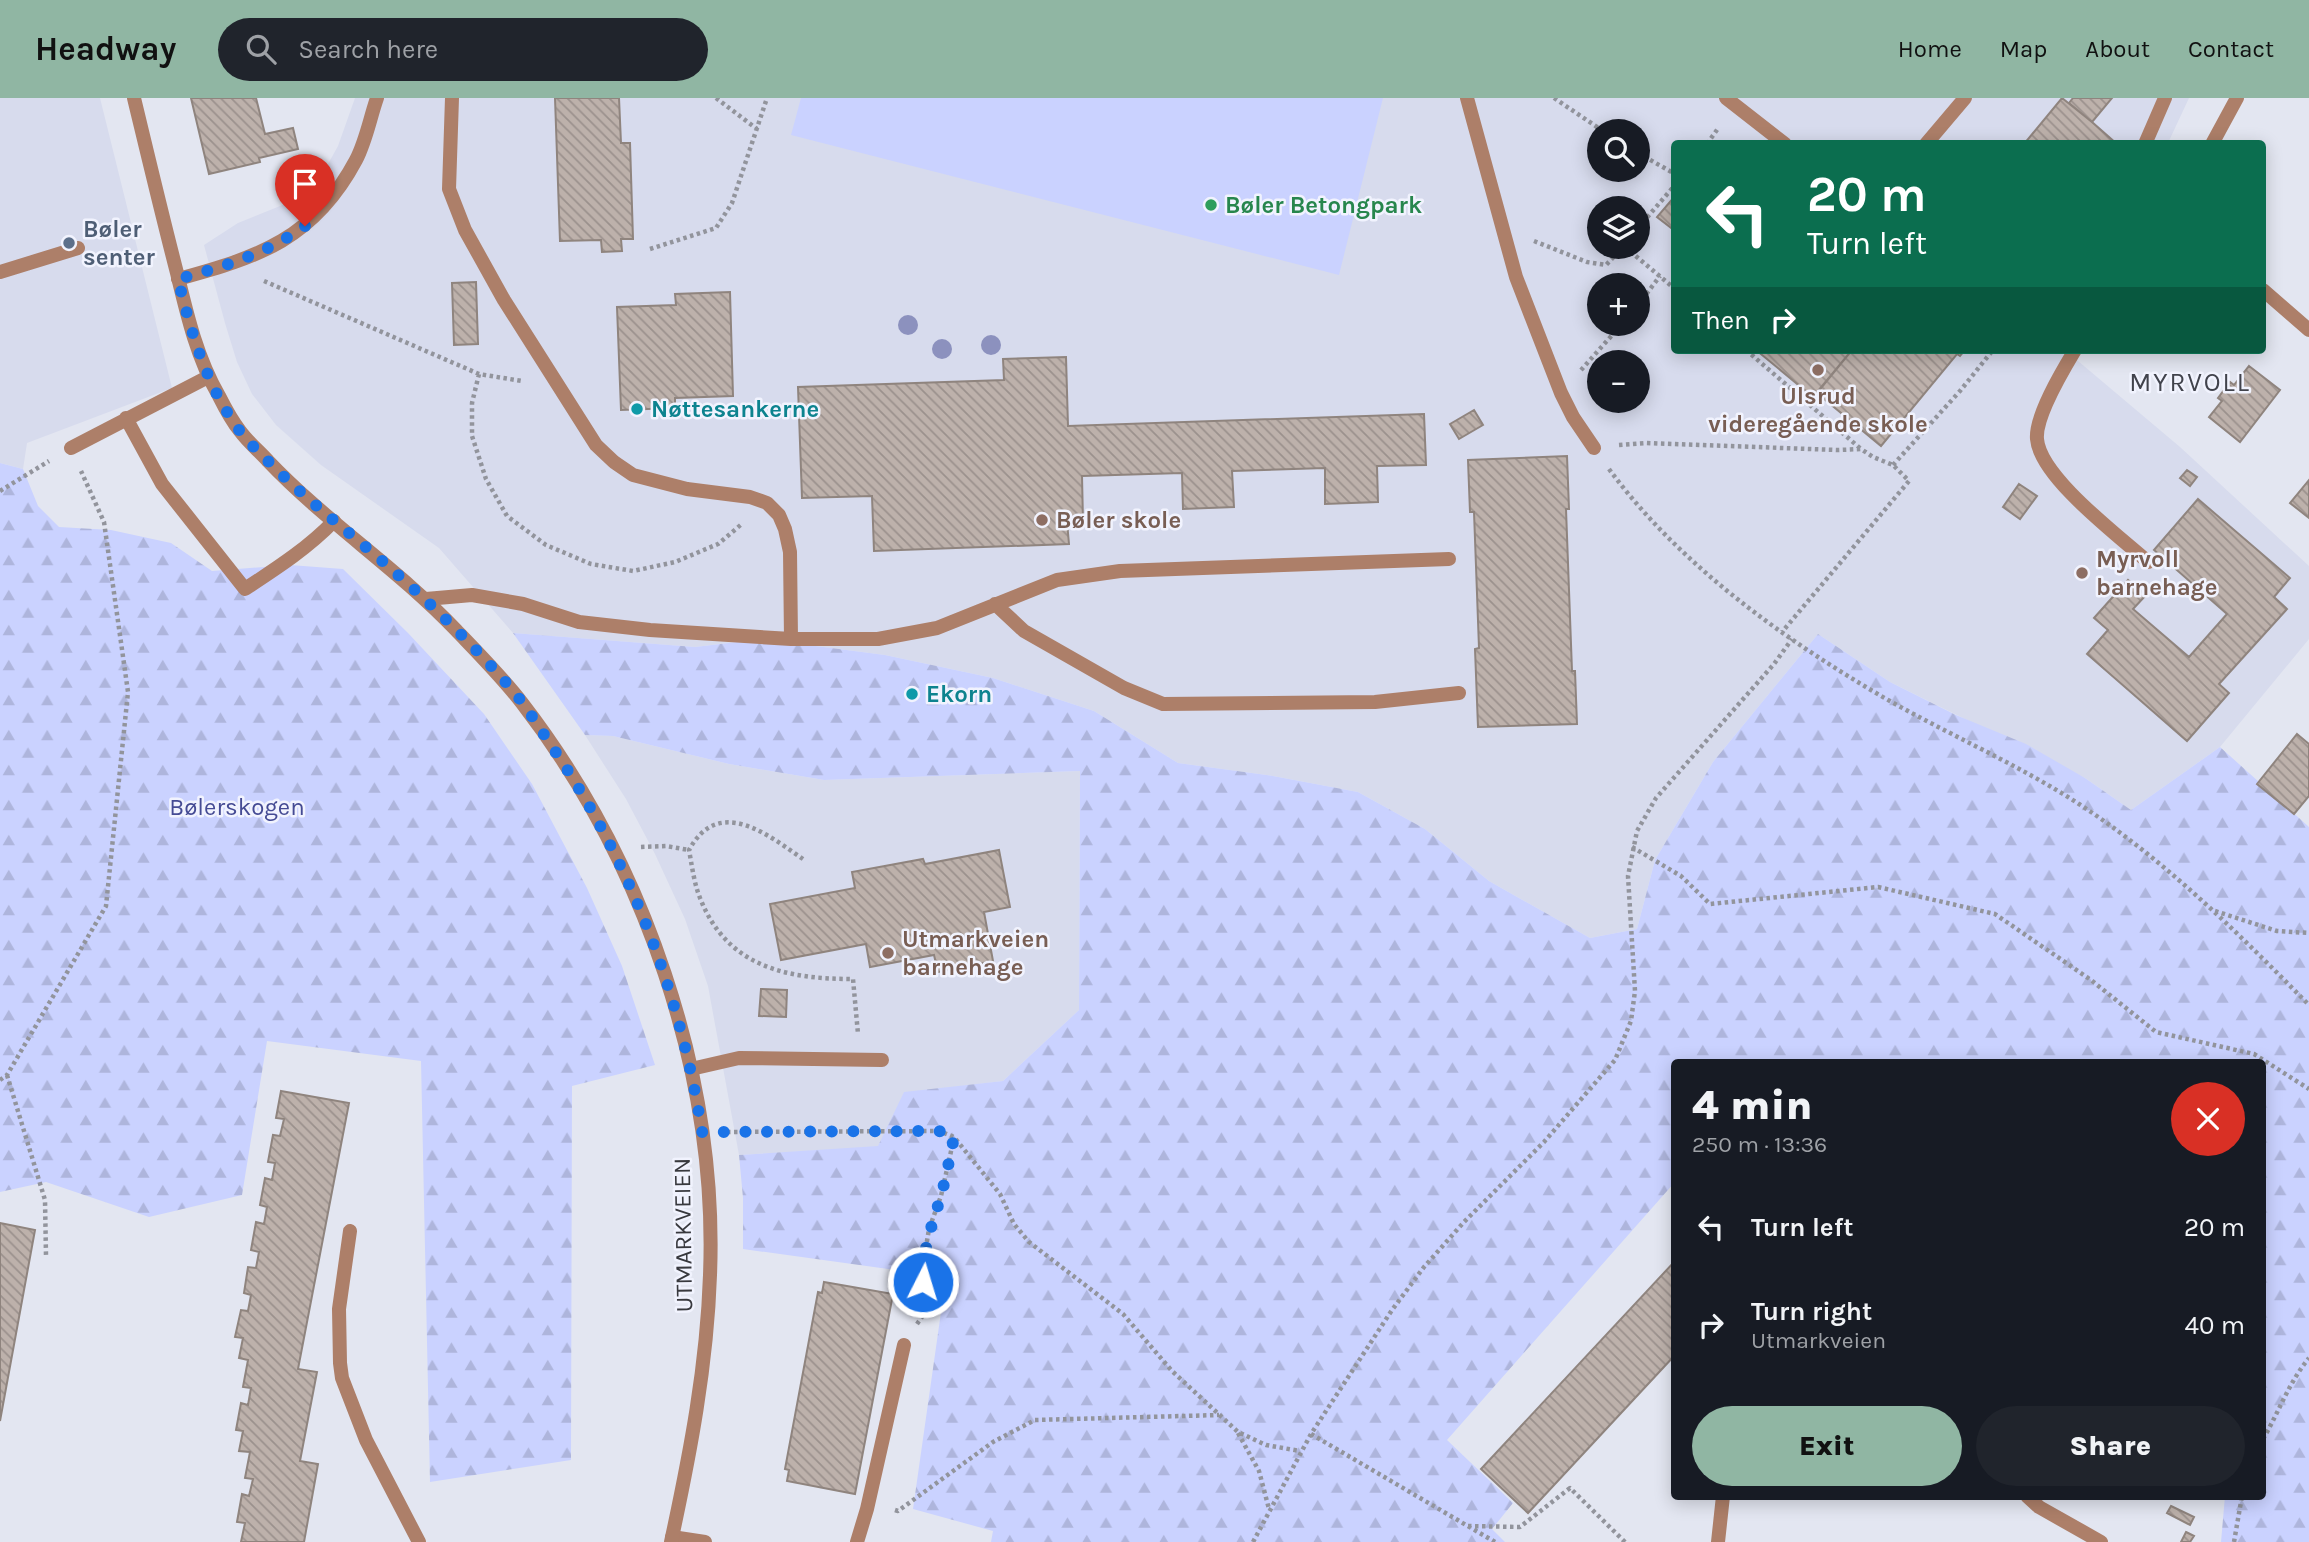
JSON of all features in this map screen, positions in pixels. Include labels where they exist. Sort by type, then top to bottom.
[{"type":"street","name":"UTMARKVEIEN","points":[[134,98],[189,325],[208,377],[240,431],[295,489],[426,599],[508,685],[579,786],[618,856],[650,931],[691,1069],[707,1157],[710,1218],[710,1273],[700,1393],[672,1539]]},
{"type":"street","points":[[178,279],[228,265],[285,241],[305,226],[331,199],[357,158],[377,98]]},
{"type":"street","points":[[452,98],[449,189],[454,203],[465,230],[504,300],[557,386],[596,446],[633,475],[687,489],[750,497],[767,503],[779,516],[790,552],[791,639]]},
{"type":"street","points":[[1466,98],[1516,278],[1561,393],[1594,448]]},
{"type":"street","points":[[1726,98],[1780,140]]},
{"type":"street","points":[[1929,140],[1965,98]]},
{"type":"street","points":[[2147,140],[2165,98]]},
{"type":"street","points":[[2214,140],[2237,98]]},
{"type":"street","points":[[0,272],[78,248]]},
{"type":"street","points":[[2266,293],[2309,330]]},
{"type":"street","points":[[2074,354],[2046,405],[2037,438],[2043,460],[2059,481],[2148,562]]},
{"type":"street","points":[[71,448],[208,377]]},
{"type":"street","points":[[126,418],[162,484],[245,589],[288,561],[318,538],[334,521]]},
{"type":"street","points":[[426,599],[471,595],[523,604],[579,622],[650,630],[791,639],[878,639],[937,628],[1057,580],[1120,571],[1449,559]]},
{"type":"street","points":[[995,604],[1024,631],[1124,688],[1163,704],[1375,702],[1459,693]]},
{"type":"street","points":[[691,1069],[739,1058],[882,1060]]},
{"type":"street","points":[[350,1231],[339,1309],[342,1378],[366,1440],[419,1542]]},
{"type":"street","points":[[857,1542],[904,1345]]},
{"type":"street","points":[[1718,1542],[1723,1500]]},
{"type":"street","points":[[2031,1500],[2101,1542]]},
{"type":"street","points":[[672,1539],[705,1542]]},
{"type":"path","points":[[716,98],[757,128]]},
{"type":"path","points":[[650,249],[716,228],[732,203],[767,98]]},
{"type":"path","points":[[1554,98],[1587,120]]},
{"type":"path","points":[[1650,160],[1671,172]]},
{"type":"path","points":[[1650,214],[1671,190]]},
{"type":"path","points":[[1502,223],[1534,241],[1587,262],[1606,265],[1612,259]]},
{"type":"path","points":[[1639,259],[1671,286]]},
{"type":"path","points":[[228,265],[479,374],[557,386]]},
{"type":"path","points":[[1650,289],[1660,276]]},
{"type":"path","points":[[1561,393],[1611,336]]},
{"type":"path","points":[[1751,354],[1861,449],[1893,465],[1909,481],[1782,632]]},
{"type":"path","points":[[1893,465],[1990,354]]},
{"type":"path","points":[[479,374],[472,403],[472,436],[486,479],[507,516],[546,545],[569,556],[591,564],[633,571],[675,562],[718,544],[767,503]]},
{"type":"path","points":[[1594,448],[1646,443],[1861,449]]},
{"type":"path","points":[[0,491],[71,448],[104,522],[128,692],[106,906],[7,1075],[0,1080]]},
{"type":"path","points":[[1594,448],[1639,505],[1674,542],[1712,577],[1782,632],[1866,688],[2011,764],[2079,804],[2137,845],[2214,910],[2309,1006]]},
{"type":"path","points":[[1253,1542],[1300,1451],[1392,1310],[1424,1267],[1464,1222],[1544,1142],[1615,1060],[1631,1021],[1635,991],[1628,876],[1637,831],[1656,798],[1774,664],[1792,639]]},
{"type":"path","points":[[803,859],[762,831],[729,821],[699,835],[689,850],[699,896],[710,921],[739,954],[773,969],[802,976],[853,979],[858,1031],[857,1059]]},
{"type":"path","points":[[618,856],[639,847],[666,846],[689,850]]},
{"type":"path","points":[[1632,847],[1681,876],[1710,904],[1878,887],[1995,914],[2091,980],[2156,1032],[2254,1054],[2262,1059]]},
{"type":"path","points":[[2214,910],[2277,931],[2309,933]]},
{"type":"path","points":[[2266,1062],[2309,1089]]},
{"type":"path","points":[[7,1075],[44,1200],[46,1256]]},
{"type":"path","points":[[702,1132],[939,1131],[954,1137],[999,1194],[1014,1224],[1029,1242],[1123,1314],[1172,1371],[1238,1432],[1259,1471],[1269,1510]]},
{"type":"path","points":[[904,1345],[922,1317],[925,1253],[954,1137]]},
{"type":"path","points":[[2266,1434],[2297,1373],[2309,1358]]},
{"type":"path","points":[[867,1509],[898,1511],[993,1442],[1035,1420],[1220,1415]]},
{"type":"path","points":[[1238,1432],[1266,1445],[1300,1451]]},
{"type":"path","points":[[1311,1434],[1495,1542]]},
{"type":"path","points":[[1468,1526],[1520,1527],[1570,1488],[1625,1542]]},
{"type":"path","points":[[2234,1542],[2241,1500]]},
{"type":"shaded area","name":"Bøler senter","points":[[0,98],[100,98],[172,388],[27,443],[23,469],[0,463]]},
{"type":"shaded area","name":"Bøler skole","points":[[355,98],[2189,98],[2169,140],[1671,140],[1671,354],[2070,354],[2180,447],[2309,566],[2309,639],[2220,747],[2131,810],[2085,778],[1890,682],[1818,634],[1713,762],[1655,860],[1637,929],[1590,938],[1489,881],[1425,829],[1358,792],[1273,776],[1178,763],[1094,711],[993,678],[885,655],[762,639],[695,647],[513,633],[439,548],[321,465],[276,425],[252,394],[237,362],[204,245],[238,223],[285,204],[323,173],[338,146]]},
{"type":"shaded area","name":"Utmarkveien barnehage","points":[[585,735],[613,736],[729,764],[824,780],[1080,771],[1079,1010],[1003,1081],[904,1093],[878,1147],[739,1155],[708,986],[685,919],[626,799]]},
{"type":"green space","name":"Bøler Betongpark","points":[[801,98],[1383,98],[1339,275],[791,135]]},
{"type":"green space","name":"Bølerskogen","points":[[0,463],[23,469],[38,506],[59,527],[111,530],[171,543],[212,571],[290,565],[343,569],[484,714],[532,784],[587,888],[622,966],[655,1065],[572,1086],[571,1460],[430,1482],[421,1061],[267,1041],[242,1195],[149,1217],[46,1182],[0,1192]]},
{"type":"green space","points":[[513,633],[695,647],[762,639],[885,655],[993,678],[1094,711],[1178,763],[1273,776],[1358,792],[1425,829],[1489,881],[1590,938],[1637,929],[1655,860],[1713,762],[1818,634],[1890,682],[1956,715],[2026,744],[2085,778],[2131,810],[2220,747],[2309,827],[2309,1542],[2221,1542],[2225,1500],[2266,1500],[2266,1059],[1671,1059],[1671,1187],[1447,1440],[1513,1503],[1492,1529],[1505,1542],[991,1542],[993,1531],[913,1509],[946,1277],[743,1249],[743,1198],[739,1155],[878,1146],[904,1092],[1003,1081],[1079,1010],[1080,771],[824,780],[729,764],[613,736],[585,735]]},
{"type":"building","points":[[191,98],[256,98],[265,134],[293,128],[298,149],[259,158],[260,162],[209,174]]},
{"type":"building","points":[[555,98],[619,98],[621,143],[630,143],[633,239],[621,239],[622,251],[602,252],[601,240],[560,241]]},
{"type":"building","points":[[2062,98],[2112,140],[2027,140]]},
{"type":"building","points":[[2073,98],[2112,98],[2092,122],[2069,103]]},
{"type":"building","points":[[1671,201],[1671,228],[1657,217]]},
{"type":"building","points":[[476,282],[478,344],[454,345],[452,283]]},
{"type":"building","points":[[730,292],[733,396],[675,398],[675,408],[621,410],[617,307],[676,305],[675,294]]},
{"type":"building","points":[[1761,354],[1849,354],[1813,397]]},
{"type":"building","points":[[1849,354],[1957,354],[1881,446],[1817,393]]},
{"type":"building","points":[[1066,357],[1068,426],[1424,414],[1426,465],[1377,466],[1378,502],[1325,504],[1325,468],[1232,471],[1234,507],[1183,509],[1182,473],[1082,476],[1083,521],[1067,522],[1069,544],[874,551],[872,496],[802,498],[798,387],[1004,380],[1003,359]]},
{"type":"building","points":[[2249,366],[2280,390],[2240,442],[2209,417],[2222,401],[2218,398],[2230,382],[2234,385]]},
{"type":"building","points":[[1474,410],[1483,425],[1459,439],[1450,424]]},
{"type":"building","points":[[1567,456],[1569,509],[1566,509],[1572,671],[1575,671],[1577,724],[1478,727],[1475,649],[1479,648],[1474,512],[1470,512],[1468,460]]},
{"type":"building","points":[[2187,470],[2197,477],[2190,486],[2180,478]]},
{"type":"building","points":[[2309,480],[2309,518],[2290,503]]},
{"type":"building","points":[[2019,484],[2037,496],[2020,519],[2003,507]]},
{"type":"building","points":[[2198,499],[2290,578],[2274,597],[2287,609],[2219,684],[2229,693],[2187,741],[2087,654],[2108,630],[2094,618],[2128,580],[2146,595],[2133,609],[2189,657],[2227,614],[2154,550]]},
{"type":"building","points":[[2297,734],[2309,744],[2309,796],[2294,814],[2257,784]]},
{"type":"building","points":[[999,850],[1010,907],[984,912],[993,961],[938,972],[934,955],[870,967],[866,944],[781,960],[770,904],[855,888],[852,872],[923,859],[925,864]]},
{"type":"building","points":[[761,989],[787,990],[786,1017],[759,1016]]},
{"type":"building","points":[[281,1091],[349,1103],[298,1369],[317,1372],[300,1461],[318,1464],[304,1542],[241,1542],[245,1523],[237,1522],[242,1494],[249,1496],[253,1479],[245,1478],[250,1452],[239,1451],[243,1431],[236,1430],[241,1403],[248,1405],[251,1388],[243,1387],[248,1360],[239,1358],[243,1338],[235,1337],[241,1310],[248,1311],[251,1295],[244,1293],[248,1267],[256,1268],[259,1252],[251,1250],[256,1222],[264,1224],[267,1207],[260,1205],[265,1178],[272,1180],[275,1163],[268,1162],[273,1135],[280,1136],[284,1119],[276,1118]]},
{"type":"building","points":[[0,1223],[35,1230],[0,1421]]},
{"type":"building","points":[[1671,1265],[1671,1359],[1528,1513],[1481,1469]]},
{"type":"building","points":[[824,1282],[893,1294],[855,1494],[787,1481],[789,1470],[785,1469],[818,1292],[822,1293]]},
{"type":"building","points":[[2171,1506],[2194,1517],[2190,1525],[2167,1513]]},
{"type":"building","points":[[2186,1532],[2194,1536],[2190,1542],[2181,1542]]},
{"type":"place","name":"Bøler Betongpark","points":[[1211,205]]},
{"type":"place","name":"Bøler senter","points":[[69,243]]},
{"type":"place","name":"Ulsrud videregående skole","points":[[1818,370]]},
{"type":"place","name":"Nøttesankerne","points":[[637,409]]},
{"type":"place","name":"Bøler skole","points":[[1042,520]]},
{"type":"place","name":"Myrvoll barnehage","points":[[2082,573]]},
{"type":"place","name":"Ekorn","points":[[912,694]]},
{"type":"place","name":"Utmarkveien barnehage","points":[[888,953]]},
{"type":"district","name":"MYRVOLL","points":[[2190,382]]},
{"type":"route","points":[[305,226],[285,241],[252,256],[218,269],[178,279],[197,349],[218,396],[240,431],[295,489],[426,599],[508,685],[579,786],[618,856],[650,931],[691,1069],[702,1132],[939,1131],[954,1137],[941,1196],[929,1229],[923,1282]]}]
